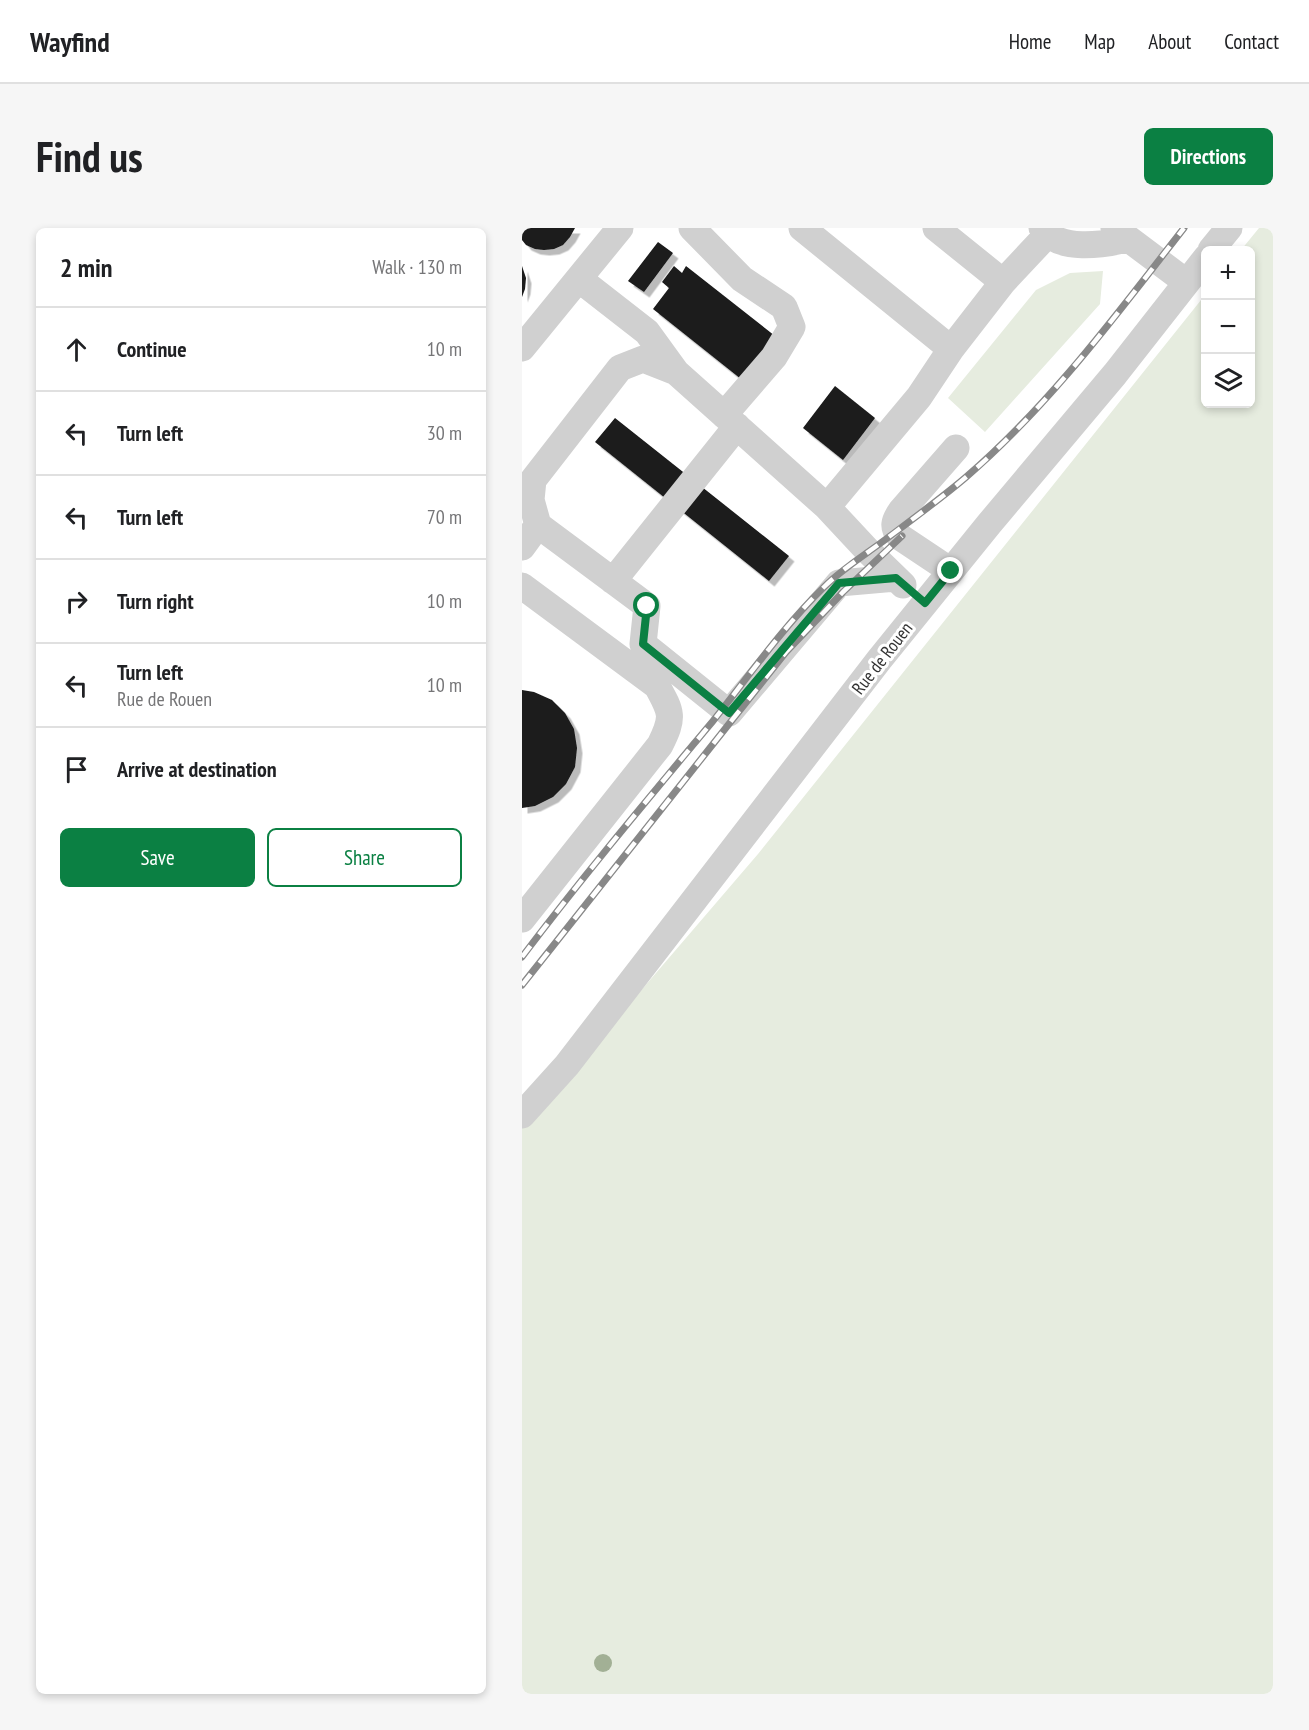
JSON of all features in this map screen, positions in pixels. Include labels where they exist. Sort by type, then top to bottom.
[{"type":"street","points":[[522,348],[620,228]]},
{"type":"street","points":[[613,581],[730,421],[792,327],[784,307],[742,279],[692,228]]},
{"type":"street","points":[[802,228],[951,349]]},
{"type":"street","points":[[936,228],[1004,282]]},
{"type":"street","points":[[1214,246],[1229,228]]},
{"type":"street","points":[[827,507],[919,397],[951,349],[1044,232],[1058,241],[1072,244],[1110,243],[1121,233],[1186,282]]},
{"type":"street","name":"Rue de Rouen","points":[[522,1115],[567,1065],[879,660],[1115,374],[1201,264]]},
{"type":"street","points":[[579,279],[647,332],[676,372],[827,507],[896,578],[925,603]]},
{"type":"street","points":[[522,919],[660,745],[670,726],[669,707],[636,654],[647,606],[538,525],[531,500],[534,480],[620,368],[643,359],[676,372]]},
{"type":"street","points":[[951,571],[900,537],[894,526],[901,511],[956,448]]},
{"type":"street","points":[[522,547],[538,525]]},
{"type":"street","points":[[522,586],[709,698],[729,713],[839,583],[896,578]]},
{"type":"shaded area","points":[[1259,228],[1273,228],[1273,1694],[522,1694],[522,1122],[590,1050],[758,854],[1201,300],[1201,408],[1255,408],[1255,246],[1244,246]]},
{"type":"shaded area","points":[[1103,271],[1100,304],[985,432],[948,398],[1036,290],[1070,273]]},
{"type":"building","points":[[522,228],[575,228],[563,245],[544,250],[526,245],[522,240]]},
{"type":"building","points":[[658,242],[673,253],[644,292],[628,281]]},
{"type":"building","points":[[522,266],[526,278],[522,297]]},
{"type":"building","points":[[674,266],[682,273],[686,266],[775,336],[741,379],[653,309],[669,288],[662,282]]},
{"type":"building","points":[[835,386],[875,418],[843,460],[803,428]]},
{"type":"building","points":[[615,418],[789,556],[769,581],[595,442]]},
{"type":"building","points":[[522,690],[534,692],[552,700],[565,713],[574,729],[577,748],[575,767],[566,784],[553,797],[535,806],[522,808]]},
{"type":"railway","points":[[522,957],[592,867],[809,603],[838,575],[945,494],[996,450],[1054,390],[1184,228]]},
{"type":"railway","points":[[522,985],[786,652],[843,592],[902,536]]},
{"type":"route","points":[[647,606],[643,644],[729,713],[839,583],[896,578],[925,603],[951,571]]}]
